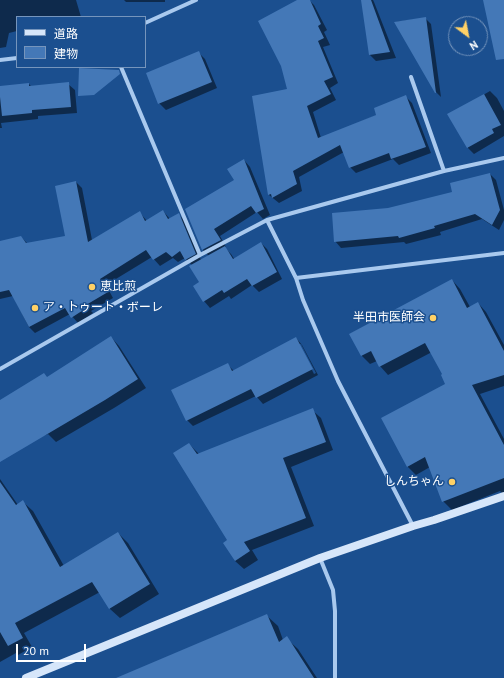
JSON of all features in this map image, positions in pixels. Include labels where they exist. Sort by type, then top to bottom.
[{"type":"street","points":[[146,23],[196,0]]},
{"type":"street","points":[[0,60],[16,58]]},
{"type":"street","points":[[121,68],[200,255]]},
{"type":"street","points":[[411,77],[444,171]]},
{"type":"street","points":[[0,369],[200,255],[267,220],[444,171],[504,158]]},
{"type":"street","points":[[267,220],[296,278],[303,300],[338,381],[413,526]]},
{"type":"street","points":[[296,278],[504,253]]},
{"type":"street","points":[[26,678],[320,558],[504,496]]},
{"type":"street","points":[[320,558],[332,590],[335,611],[335,678]]},
{"type":"building","points":[[297,0],[310,0],[321,24],[318,26],[324,38],[318,41],[333,77],[324,81],[331,94],[307,106],[318,138],[376,115],[374,108],[406,95],[426,147],[391,159],[389,153],[349,168],[340,145],[293,171],[297,184],[272,198],[271,194],[268,195],[252,96],[287,89],[281,66],[258,21]]},
{"type":"building","points":[[361,0],[371,0],[390,52],[369,55]]},
{"type":"building","points":[[483,0],[504,0],[504,59],[496,60],[488,23],[488,16],[486,16]]},
{"type":"building","points":[[426,17],[436,93],[394,22]]},
{"type":"building","points":[[199,51],[212,82],[158,104],[146,73]]},
{"type":"building","points":[[79,68],[119,70],[120,74],[94,95],[78,96]]},
{"type":"building","points":[[69,82],[71,107],[32,110],[32,113],[2,116],[0,86],[29,83],[29,86]]},
{"type":"building","points":[[484,94],[501,125],[492,129],[494,133],[467,148],[447,114]]},
{"type":"building","points":[[244,159],[264,209],[256,213],[251,206],[214,229],[221,240],[202,250],[185,209],[234,180],[227,169]]},
{"type":"building","points":[[490,173],[500,210],[492,225],[475,214],[434,226],[435,228],[399,238],[398,236],[334,242],[332,213],[388,208],[452,192],[450,183]]},
{"type":"building","points":[[76,181],[88,242],[140,211],[145,221],[163,210],[168,219],[179,213],[196,254],[185,260],[180,251],[172,257],[166,252],[153,260],[146,250],[100,279],[108,292],[86,305],[88,307],[71,318],[65,308],[29,327],[9,290],[0,292],[0,241],[21,236],[26,243],[65,236],[55,186]]},
{"type":"building","points":[[261,242],[277,272],[252,286],[247,279],[224,293],[222,290],[203,302],[193,286],[199,282],[189,266],[225,246],[233,259]]},
{"type":"building","points":[[452,279],[467,308],[478,302],[504,351],[504,375],[472,385],[504,445],[504,478],[442,502],[425,457],[407,467],[381,418],[445,384],[441,375],[442,374],[425,343],[379,367],[371,351],[361,356],[349,334]]},
{"type":"building","points":[[111,336],[138,379],[0,462],[0,400],[44,373],[47,377]]},
{"type":"building","points":[[296,337],[313,369],[256,398],[251,389],[186,421],[171,390],[228,363],[232,371]]},
{"type":"building","points":[[313,408],[326,442],[283,458],[306,518],[244,542],[250,551],[235,561],[223,543],[227,540],[173,453],[189,443],[197,454]]},
{"type":"building","points":[[0,482],[16,505],[23,500],[60,567],[118,532],[150,584],[109,609],[92,582],[15,623],[23,638],[8,646],[0,632]]},
{"type":"building","points":[[267,614],[279,642],[287,636],[314,678],[116,678]]},
{"type":"place","name":"恵比煎","points":[[92,287]]},
{"type":"place","name":"ア・トゥート・ボーレ","points":[[35,308]]},
{"type":"place","name":"半田市医師会","points":[[433,318]]},
{"type":"place","name":"しんちゃん","points":[[452,482]]}]
